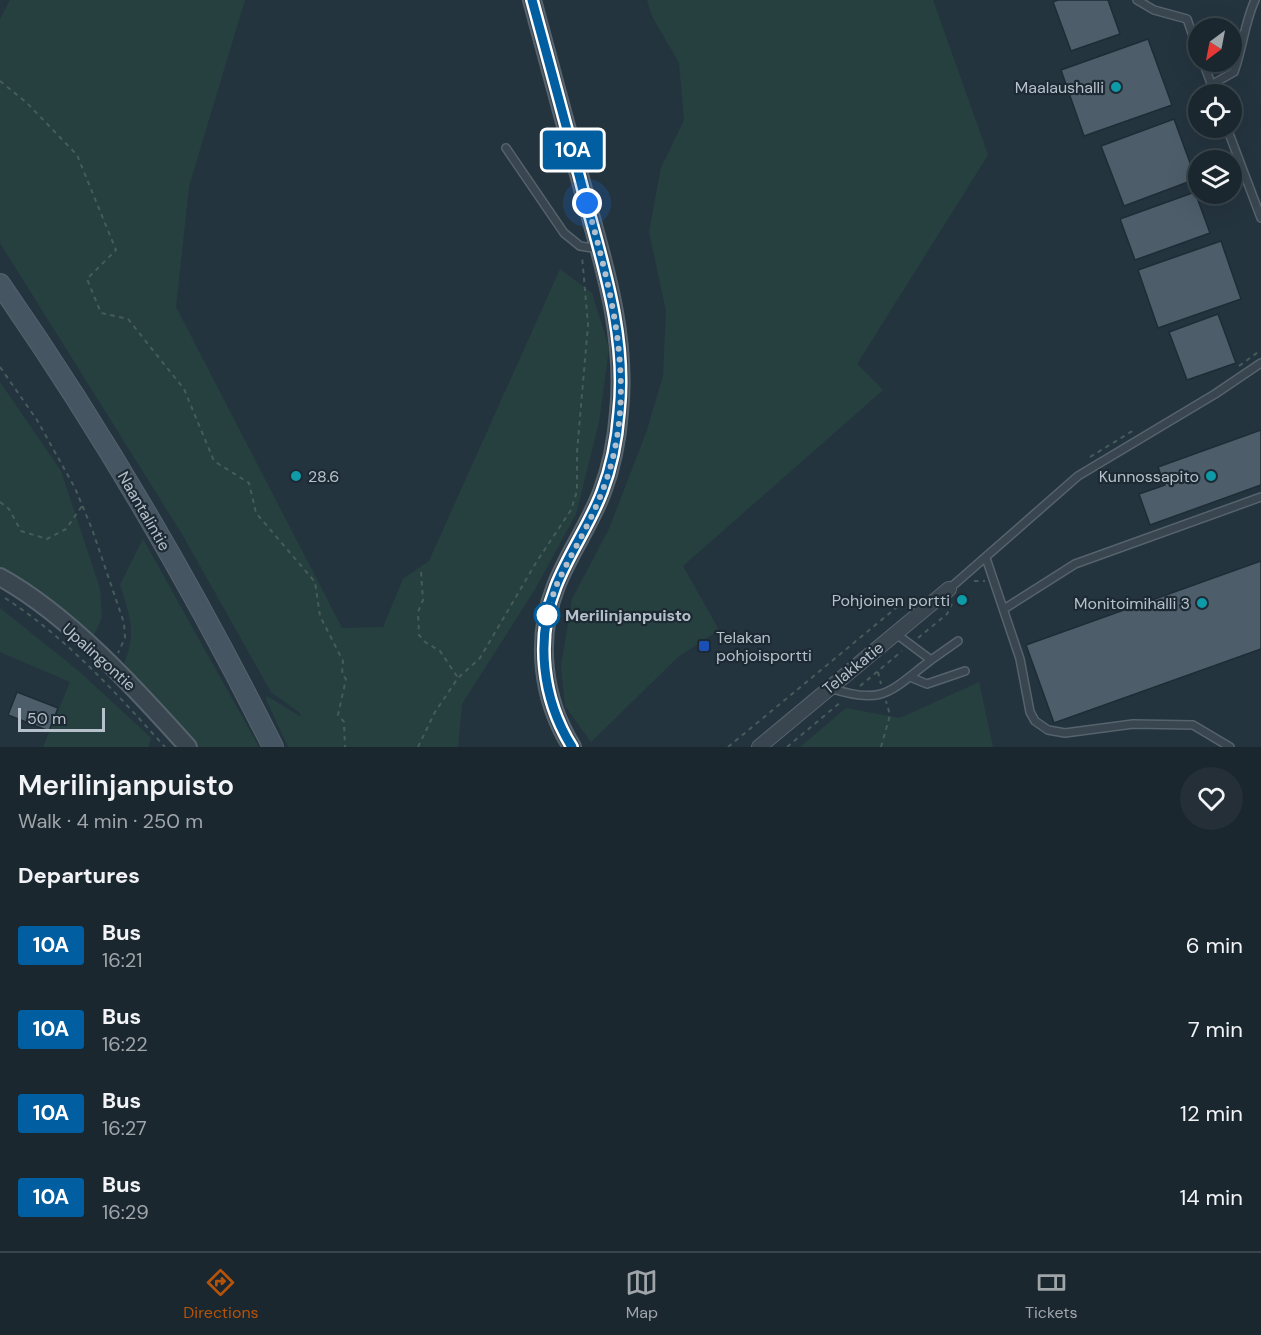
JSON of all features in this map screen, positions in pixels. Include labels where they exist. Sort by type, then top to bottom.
[{"type":"main road","name":"Naantalintie","points":[[0,284],[91,423],[196,600],[273,747]]},
{"type":"street","points":[[532,0],[599,249],[617,322],[620,351],[621,389],[616,438],[602,491],[556,585],[544,636],[548,690],[556,718],[572,747]]},
{"type":"street","name":"Upalingontie","points":[[0,578],[26,594],[110,663],[188,747]]},
{"type":"street","name":"Telakkatie","points":[[759,747],[895,633],[952,593]]},
{"type":"lane","points":[[1137,0],[1154,10],[1187,19],[1188,22]]},
{"type":"lane","points":[[1213,84],[1234,72],[1240,58],[1246,20],[1255,0]]},
{"type":"lane","points":[[1231,138],[1261,218]]},
{"type":"lane","points":[[506,148],[564,233],[580,246],[599,249]]},
{"type":"lane","points":[[952,593],[986,558],[1078,476],[1261,363]]},
{"type":"lane","points":[[1004,609],[1075,564],[1261,497]]},
{"type":"lane","points":[[986,558],[1020,658],[1030,712],[1035,721],[1048,730],[1065,734],[1133,724],[1193,725],[1230,747]]},
{"type":"lane","points":[[895,633],[931,660]]},
{"type":"lane","points":[[829,687],[849,694],[885,696],[958,641]]},
{"type":"lane","points":[[910,676],[927,684],[966,671]]},
{"type":"path","points":[[0,81],[27,103],[77,155],[116,250],[87,279],[101,313],[129,319],[171,371],[184,389],[214,461],[249,483],[256,513],[315,582],[320,616],[343,661],[342,674],[346,679],[338,716],[344,722],[345,747]]},
{"type":"path","points":[[417,747],[435,712],[459,678],[480,658],[537,561],[571,510],[577,491],[577,452],[588,325],[580,246]]},
{"type":"path","points":[[0,367],[46,436],[82,506],[124,623],[123,647]]},
{"type":"path","points":[[0,502],[9,509],[21,531],[47,539],[66,529],[82,506]]},
{"type":"path","points":[[421,572],[423,600],[418,612],[419,635],[425,642],[440,651],[459,678]]},
{"type":"path","points":[[969,585],[975,579],[986,583]]},
{"type":"path","points":[[787,747],[947,614],[952,593]]},
{"type":"path","points":[[0,595],[45,627],[106,682],[165,747]]},
{"type":"path","points":[[728,747],[908,598]]},
{"type":"path","points":[[878,671],[890,715],[881,747]]},
{"type":"green space","points":[[10,0],[245,0],[189,186],[176,307],[342,628],[383,627],[403,579],[429,561],[560,269],[592,293],[609,348],[599,422],[576,514],[534,591],[462,704],[458,747],[288,747],[266,699],[267,696],[301,717],[299,712],[271,692],[182,534],[0,243],[0,19]]},
{"type":"green space","points":[[647,0],[933,0],[988,155],[857,364],[883,390],[683,566],[719,630],[678,657],[591,742],[565,706],[561,666],[572,599],[609,529],[647,430],[663,376],[666,311],[649,232],[661,168],[684,120],[679,63],[653,18]]},
{"type":"green space","points":[[0,382],[61,471],[100,589],[102,617],[94,635],[57,604],[0,566]]},
{"type":"green space","points":[[143,539],[259,747],[198,747],[124,664],[130,643],[131,624],[120,585]]},
{"type":"green space","points":[[0,608],[81,673],[151,738],[148,747],[43,747],[70,682],[0,652]]},
{"type":"green space","points":[[979,682],[993,747],[800,747],[846,708],[900,718]]},
{"type":"building","points":[[1058,0],[1108,0],[1120,34],[1071,51],[1053,2]]},
{"type":"building","name":"Maalaushalli","points":[[1148,39],[1172,105],[1084,136],[1061,70]]},
{"type":"building","name":"Maalaushalli","points":[[1174,119],[1188,157],[1188,182],[1124,206],[1101,146]]},
{"type":"building","points":[[1188,195],[1188,204],[1199,204],[1210,233],[1135,260],[1120,219]]},
{"type":"building","points":[[1221,241],[1241,299],[1158,328],[1138,270]]},
{"type":"building","points":[[1218,314],[1236,363],[1187,380],[1169,332]]},
{"type":"building","name":"Kunnossapito","points":[[1261,430],[1261,485],[1150,525],[1139,494],[1165,485],[1158,467]]},
{"type":"building","name":"Monitoimihalli 3","points":[[1261,561],[1261,649],[1054,723],[1026,645]]},
{"type":"building","points":[[17,692],[58,708],[49,731],[8,715]]},
{"type":"bus line","name":"10A","points":[[532,0],[597,237],[617,322],[621,366],[619,413],[610,465],[596,506],[556,585],[544,636],[545,673],[551,704],[572,747]]},
{"type":"place","name":"Maalaushalli","points":[[1116,87]]},
{"type":"place","name":"28.6","points":[[296,476]]},
{"type":"place","name":"Kunnossapito","points":[[1211,476]]},
{"type":"place","name":"Pohjoinen portti","points":[[962,600]]},
{"type":"place","name":"Monitoimihalli 3","points":[[1202,603]]},
{"type":"place","name":"Merilinjanpuisto","points":[[547,615]]},
{"type":"place","name":"Telakan pohjoisportti","points":[[704,646]]},
{"type":"route","points":[[547,615],[556,585],[584,532],[602,491],[613,452],[619,413],[621,366],[617,322],[587,203]]}]
